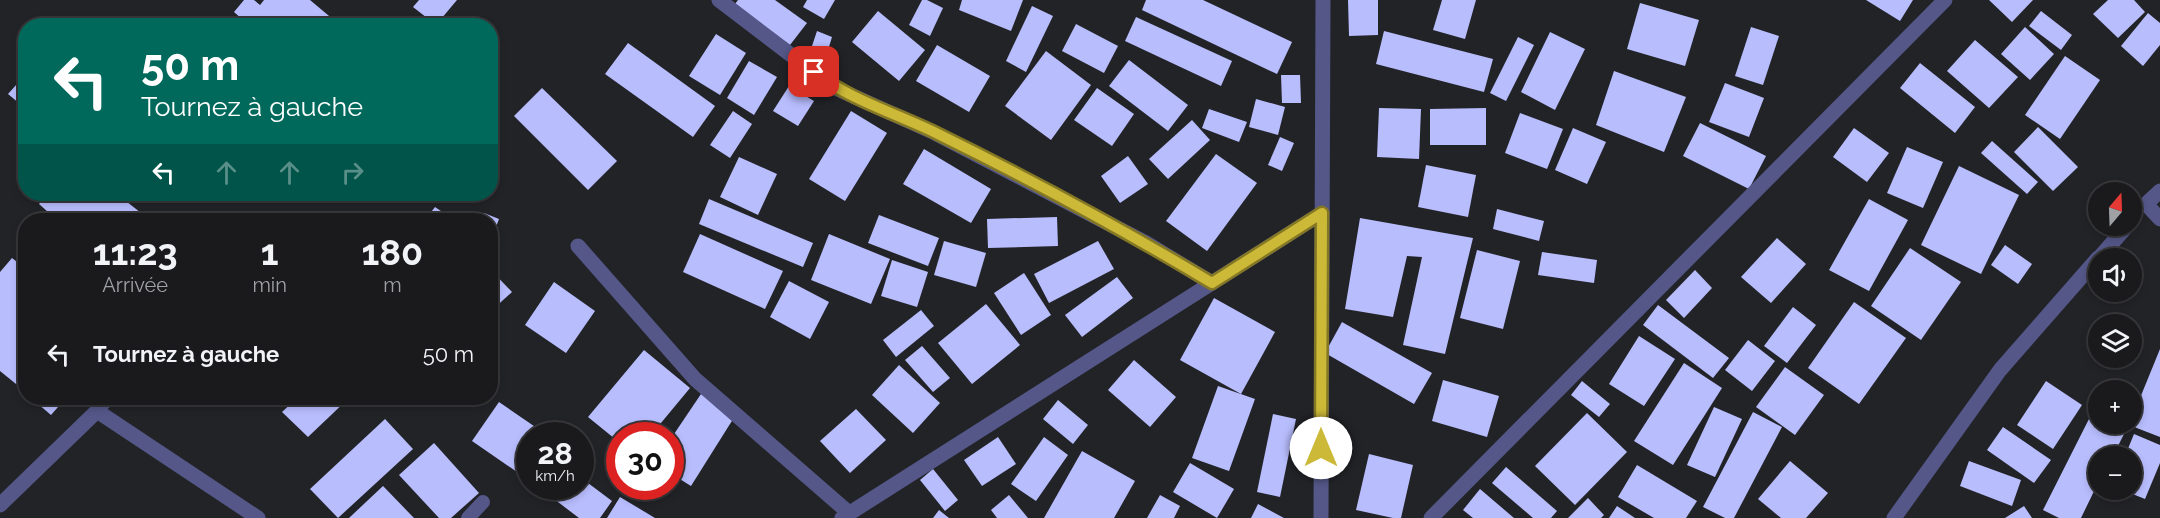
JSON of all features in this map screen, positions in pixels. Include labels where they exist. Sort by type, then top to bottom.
[{"type":"street","points":[[719,0],[833,87],[946,138],[1146,243],[1212,283]]},
{"type":"street","points":[[1320,518],[1323,0]]},
{"type":"street","points":[[1431,518],[1945,0]]},
{"type":"street","points":[[2142,209],[2160,191]]},
{"type":"street","points":[[2146,204],[2160,219]]},
{"type":"street","points":[[578,246],[696,379],[845,515],[1322,213]]},
{"type":"street","points":[[2108,248],[2118,236]]},
{"type":"street","points":[[1894,518],[2000,370],[2088,270]]},
{"type":"street","points":[[0,505],[97,411],[258,518]]},
{"type":"lane","points":[[97,411],[102,405]]},
{"type":"lane","points":[[468,518],[483,502]]},
{"type":"building","points":[[244,0],[254,0],[260,5],[264,0],[310,0],[331,18],[241,18],[234,12]]},
{"type":"building","points":[[419,0],[457,0],[442,18],[427,18],[413,7]]},
{"type":"building","points":[[738,0],[775,0],[807,23],[790,45],[735,4]]},
{"type":"building","points":[[807,0],[835,0],[824,19],[803,7]]},
{"type":"building","points":[[922,0],[943,8],[930,36],[909,25]]},
{"type":"building","points":[[962,0],[1023,0],[1011,31],[959,10]]},
{"type":"building","points":[[1146,0],[1203,0],[1292,42],[1277,74],[1142,10]]},
{"type":"building","points":[[1348,0],[1378,0],[1378,35],[1349,36]]},
{"type":"building","points":[[1442,0],[1476,0],[1465,39],[1433,30]]},
{"type":"building","points":[[1866,0],[1913,0],[1900,21]]},
{"type":"building","points":[[1989,0],[2033,0],[2012,22]]},
{"type":"building","points":[[2108,0],[2134,0],[2145,12],[2118,38],[2093,14]]},
{"type":"building","points":[[1640,3],[1699,20],[1685,66],[1627,49]]},
{"type":"building","points":[[1032,6],[1053,16],[1026,72],[1006,61]]},
{"type":"building","points":[[878,11],[925,50],[899,81],[852,42]]},
{"type":"building","points":[[2041,11],[2072,35],[2061,50],[2029,26]]},
{"type":"building","points":[[2148,13],[2160,23],[2160,45],[2143,66],[2121,46]]},
{"type":"building","points":[[1136,17],[1232,61],[1221,86],[1125,41]]},
{"type":"building","points":[[1076,24],[1118,46],[1104,73],[1062,51]]},
{"type":"building","points":[[1751,27],[1779,36],[1763,85],[1735,76]]},
{"type":"building","points":[[2025,27],[2054,54],[2030,80],[2001,54]]},
{"type":"building","points":[[817,31],[832,37],[825,60],[809,55]]},
{"type":"building","points":[[1384,31],[1493,59],[1484,92],[1376,64]]},
{"type":"building","points":[[1550,32],[1585,49],[1555,110],[1521,92]]},
{"type":"building","points":[[716,34],[746,53],[720,95],[689,76]]},
{"type":"building","points":[[1518,37],[1534,45],[1506,101],[1490,93]]},
{"type":"building","points":[[1975,40],[2018,77],[1989,108],[1947,71]]},
{"type":"building","points":[[628,43],[715,106],[693,137],[605,74]]},
{"type":"building","points":[[937,45],[990,76],[969,112],[916,81]]},
{"type":"building","points":[[1046,51],[1091,85],[1051,140],[1005,106]]},
{"type":"building","points":[[2065,56],[2100,80],[2060,139],[2025,115]]},
{"type":"building","points":[[1129,60],[1188,105],[1168,131],[1109,86]]},
{"type":"building","points":[[749,61],[777,77],[754,115],[727,98]]},
{"type":"building","points":[[1920,63],[1975,107],[1955,133],[1900,88]]},
{"type":"building","points":[[1614,71],[1686,97],[1664,152],[1596,125]]},
{"type":"building","points":[[1281,75],[1300,75],[1301,103],[1282,103]]},
{"type":"building","points":[[18,83],[18,102],[8,94]]},
{"type":"building","points":[[1725,83],[1764,98],[1749,137],[1709,122]]},
{"type":"building","points":[[789,86],[814,101],[798,126],[773,111]]},
{"type":"building","points":[[542,88],[617,161],[588,190],[514,116]]},
{"type":"building","points":[[1097,88],[1134,114],[1112,146],[1074,120]]},
{"type":"building","points":[[1256,99],[1285,107],[1278,135],[1249,127]]},
{"type":"building","points":[[1379,108],[1421,109],[1419,159],[1377,157]]},
{"type":"building","points":[[1486,108],[1486,145],[1430,145],[1430,109]]},
{"type":"building","points":[[1209,109],[1247,122],[1239,142],[1202,128]]},
{"type":"building","points":[[733,111],[752,124],[730,158],[710,145]]},
{"type":"building","points":[[851,111],[887,133],[845,201],[809,179]]},
{"type":"building","points":[[1520,113],[1563,129],[1547,169],[1505,153]]},
{"type":"building","points":[[1192,120],[1210,140],[1168,179],[1149,159]]},
{"type":"building","points":[[1700,123],[1766,156],[1749,189],[1683,156]]},
{"type":"building","points":[[2038,127],[2078,167],[2053,191],[2014,152]]},
{"type":"building","points":[[1573,128],[1606,142],[1587,184],[1555,170]]},
{"type":"building","points":[[1854,128],[1889,153],[1867,182],[1833,157]]},
{"type":"building","points":[[1280,137],[1294,143],[1282,171],[1268,165]]},
{"type":"building","points":[[1992,141],[2038,182],[2027,194],[1981,153]]},
{"type":"building","points":[[1907,147],[1943,162],[1923,208],[1887,193]]},
{"type":"building","points":[[924,149],[991,189],[971,223],[903,184]]},
{"type":"building","points":[[1216,154],[1257,183],[1207,251],[1166,221]]},
{"type":"building","points":[[1128,156],[1148,184],[1120,203],[1101,176]]},
{"type":"building","points":[[739,157],[777,174],[758,215],[720,197]]},
{"type":"building","points":[[1426,165],[1476,175],[1468,217],[1418,207]]},
{"type":"building","points":[[1959,166],[2019,195],[1981,274],[1921,245]]},
{"type":"building","points":[[709,199],[813,243],[803,267],[699,224]]},
{"type":"building","points":[[1869,199],[1908,220],[1869,291],[1829,270]]},
{"type":"building","points":[[41,201],[126,201],[141,213],[47,213],[39,204]]},
{"type":"building","points":[[435,207],[444,213],[430,213]]},
{"type":"building","points":[[1497,209],[1544,221],[1539,241],[1493,229]]},
{"type":"building","points":[[879,215],[939,238],[928,266],[868,243]]},
{"type":"building","points":[[1057,217],[1058,246],[988,248],[987,219]]},
{"type":"building","points":[[1360,218],[1473,238],[1445,354],[1403,345],[1422,257],[1407,256],[1393,317],[1345,309]]},
{"type":"building","points":[[700,234],[783,271],[765,309],[683,272]]},
{"type":"building","points":[[829,234],[890,259],[871,304],[811,280]]},
{"type":"building","points":[[1777,238],[1806,264],[1771,303],[1741,277]]},
{"type":"building","points":[[944,241],[986,253],[976,287],[934,275]]},
{"type":"building","points":[[1098,241],[1114,269],[1049,303],[1034,274]]},
{"type":"building","points":[[2005,245],[2032,264],[2018,284],[1991,265]]},
{"type":"building","points":[[1910,248],[1961,282],[1921,340],[1871,306]]},
{"type":"building","points":[[1477,250],[1520,261],[1503,329],[1460,318]]},
{"type":"building","points":[[1542,252],[1597,260],[1594,283],[1538,275]]},
{"type":"building","points":[[12,258],[18,263],[18,382],[16,384],[0,371],[0,272]]},
{"type":"building","points":[[892,260],[928,272],[917,307],[881,296]]},
{"type":"building","points":[[1695,270],[1712,288],[1684,318],[1666,300]]},
{"type":"building","points":[[1024,273],[1051,315],[1021,335],[994,293]]},
{"type":"building","points":[[498,277],[512,292],[498,305]]},
{"type":"building","points":[[1117,277],[1133,298],[1082,337],[1065,315]]},
{"type":"building","points":[[789,281],[829,302],[810,339],[770,317]]},
{"type":"building","points":[[554,282],[595,311],[566,353],[525,325]]},
{"type":"building","points":[[1214,298],[1275,332],[1241,394],[1180,360]]},
{"type":"building","points":[[1854,302],[1906,338],[1859,404],[1808,368]]},
{"type":"building","points":[[986,304],[1020,345],[972,384],[938,343]]},
{"type":"building","points":[[1658,305],[1729,358],[1713,378],[1643,325]]},
{"type":"building","points":[[1793,307],[1816,325],[1787,363],[1764,346]]},
{"type":"building","points":[[921,310],[934,326],[896,357],[883,340]]},
{"type":"building","points":[[1342,322],[1432,373],[1414,404],[1325,353]]},
{"type":"building","points":[[1639,336],[1675,359],[1644,406],[1609,384]]},
{"type":"building","points":[[1748,340],[1775,361],[1752,391],[1725,370]]},
{"type":"building","points":[[922,346],[950,378],[933,392],[905,360]]},
{"type":"building","points":[[2160,349],[2160,437],[2142,430],[2142,393]]},
{"type":"building","points":[[644,350],[690,388],[662,422],[606,422],[606,432],[588,417]]},
{"type":"building","points":[[1134,360],[1176,397],[1150,427],[1108,390]]},
{"type":"building","points":[[1684,363],[1722,388],[1673,465],[1634,441]]},
{"type":"building","points":[[899,365],[940,403],[913,433],[872,395]]},
{"type":"building","points":[[1785,367],[1824,395],[1795,435],[1756,407]]},
{"type":"building","points":[[1443,380],[1499,396],[1487,437],[1432,421]]},
{"type":"building","points":[[1582,381],[1610,404],[1599,417],[1571,395]]},
{"type":"building","points":[[2046,381],[2082,405],[2053,449],[2017,425]]},
{"type":"building","points":[[1218,386],[1255,399],[1229,471],[1192,458]]},
{"type":"building","points":[[701,394],[735,416],[691,486],[684,482],[684,422],[682,422]]},
{"type":"building","points":[[1058,400],[1088,425],[1073,444],[1043,419]]},
{"type":"building","points":[[499,402],[528,422],[516,422],[516,471],[472,441]]},
{"type":"building","points":[[39,405],[60,405],[51,415]]},
{"type":"building","points":[[290,405],[342,405],[308,437],[282,412]]},
{"type":"building","points":[[1714,407],[1742,419],[1715,477],[1687,465]]},
{"type":"building","points":[[856,409],[886,440],[850,473],[820,441]]},
{"type":"building","points":[[1753,412],[1782,427],[1734,518],[1725,518],[1703,507]]},
{"type":"building","points":[[1587,413],[1627,452],[1575,505],[1535,466]]},
{"type":"building","points":[[1273,414],[1296,419],[1280,497],[1257,492]]},
{"type":"building","points":[[385,419],[413,449],[338,518],[310,489]]},
{"type":"building","points":[[2088,421],[2088,434],[2124,434],[2118,446],[2088,446],[2090,500],[2081,518],[2059,518],[2043,510]]},
{"type":"building","points":[[2003,427],[2051,460],[2034,483],[1987,450]]},
{"type":"building","points":[[2134,434],[2160,445],[2160,463],[2145,499],[2142,498],[2142,446],[2129,446]]},
{"type":"building","points":[[998,437],[1016,464],[982,486],[964,460]]},
{"type":"building","points":[[1044,437],[1068,455],[1036,501],[1011,484]]},
{"type":"building","points":[[434,443],[479,493],[451,518],[439,518],[399,475]]},
{"type":"building","points":[[1082,451],[1135,481],[1114,518],[1044,518]]},
{"type":"building","points":[[1369,454],[1413,465],[1401,518],[1356,510]]},
{"type":"building","points":[[1790,461],[1828,493],[1806,518],[1781,518],[1758,499]]},
{"type":"building","points":[[1969,461],[2021,480],[2012,506],[1960,486]]},
{"type":"building","points":[[1190,463],[1234,489],[1217,518],[1173,492]]},
{"type":"building","points":[[1637,465],[1697,501],[1686,518],[1654,518],[1618,497]]},
{"type":"building","points":[[1506,467],[1557,511],[1551,518],[1533,518],[1492,483]]},
{"type":"building","points":[[933,469],[958,500],[945,511],[920,480]]},
{"type":"building","points":[[383,486],[414,518],[349,518]]},
{"type":"building","points":[[594,488],[606,496],[606,500],[612,501],[600,518],[579,518],[555,500],[594,500]]},
{"type":"building","points":[[1480,489],[1514,518],[1473,518],[1463,510]]},
{"type":"building","points":[[1009,495],[1028,518],[997,518],[991,510]]},
{"type":"building","points":[[1160,495],[1180,506],[1174,518],[1147,518]]},
{"type":"building","points":[[1588,498],[1604,515],[1601,518],[1568,518]]},
{"type":"building","points":[[618,500],[625,500],[655,518],[607,518]]},
{"type":"building","points":[[1258,504],[1284,518],[1251,518]]},
{"type":"building","points":[[1617,506],[1635,518],[1609,518]]},
{"type":"building","points":[[2024,506],[2032,518],[2005,518]]},
{"type":"building","points":[[939,510],[949,518],[933,518]]},
{"type":"route","points":[[814,72],[833,87],[935,133],[1146,243],[1212,283],[1322,213],[1321,448]]}]
